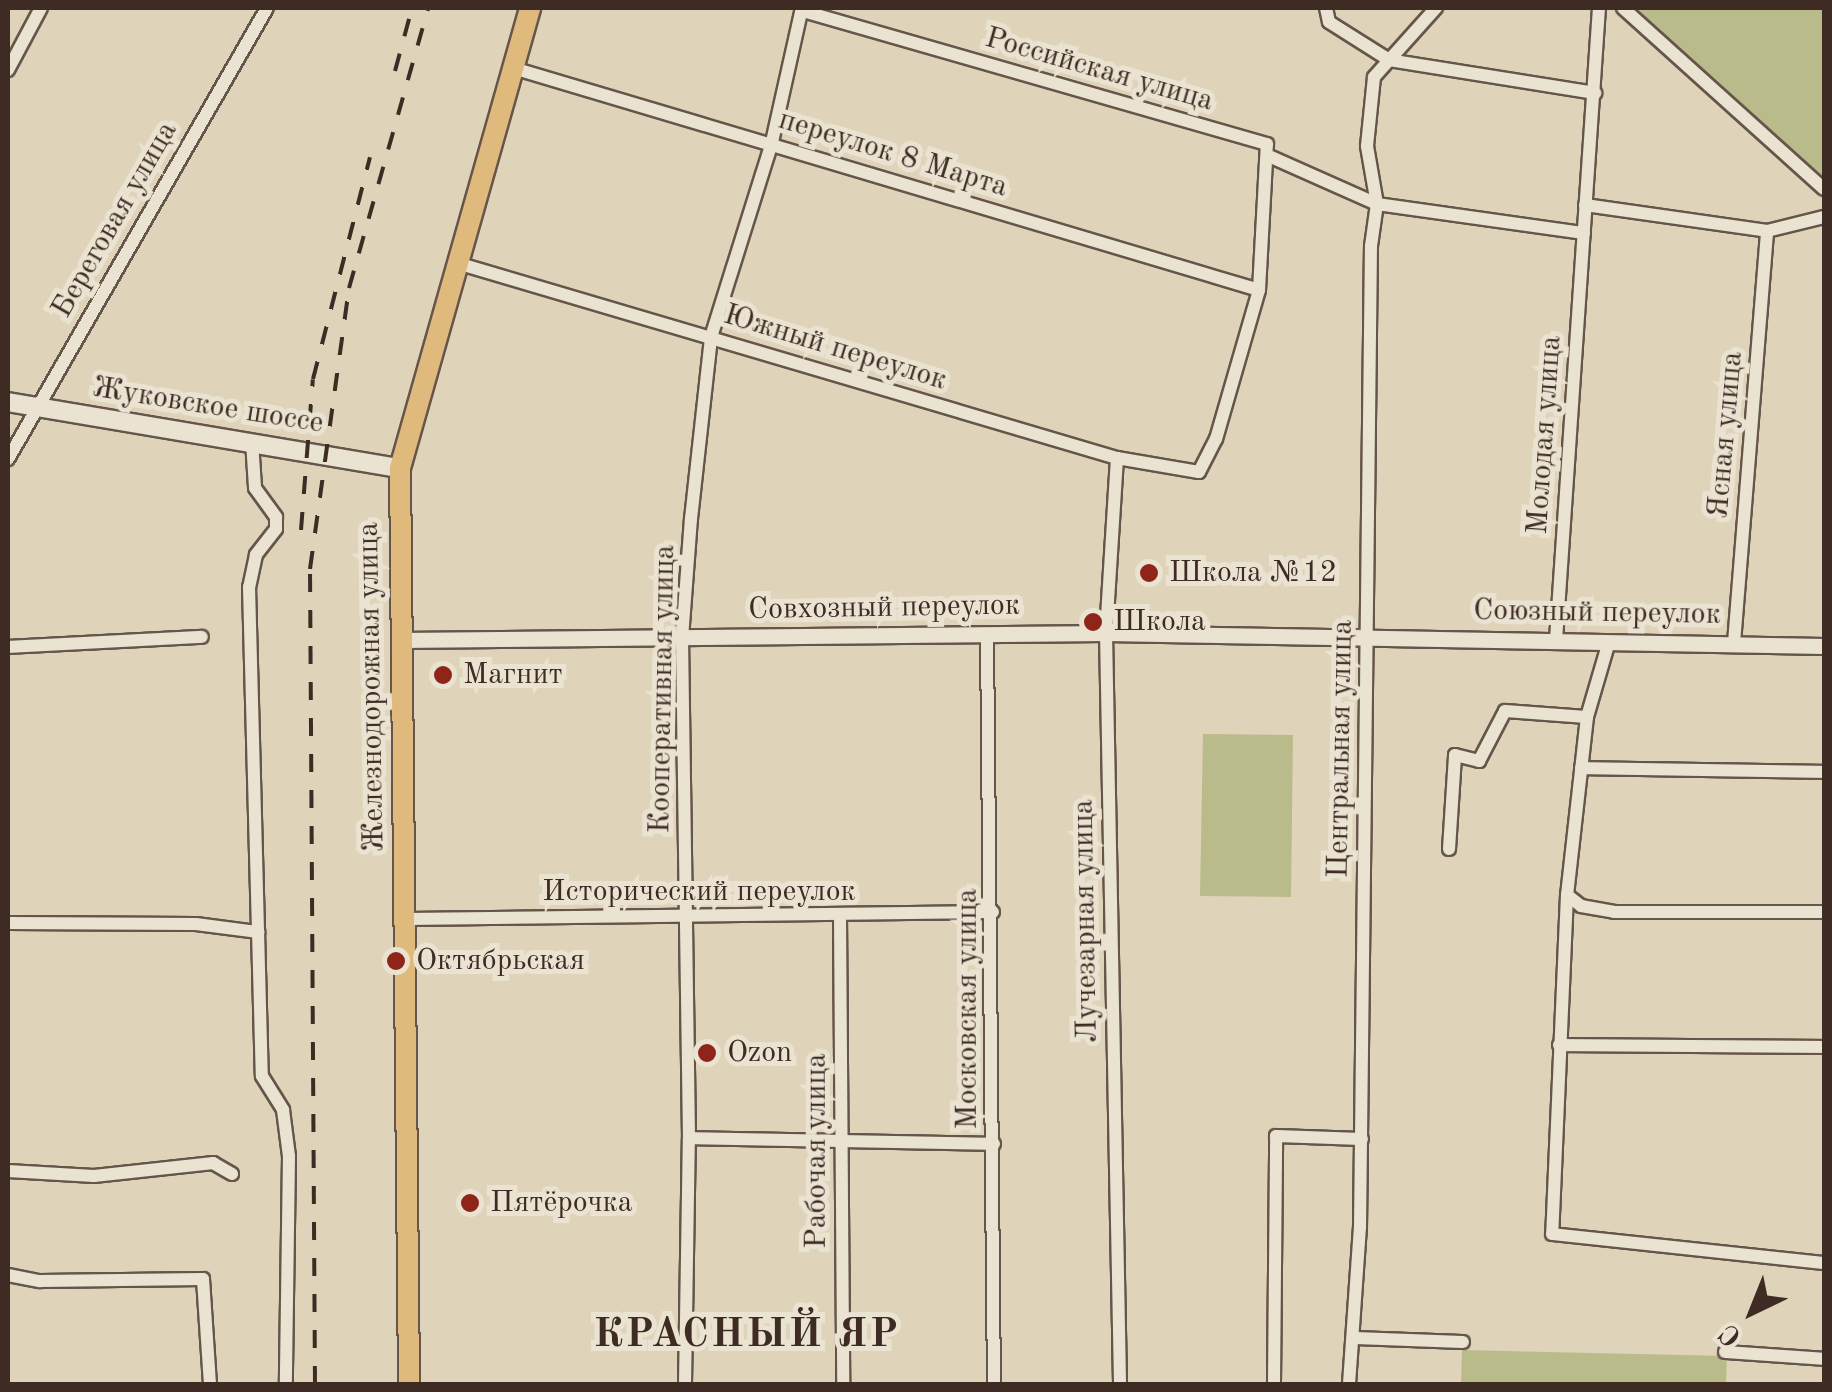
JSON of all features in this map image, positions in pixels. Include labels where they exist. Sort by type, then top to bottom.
[{"type":"main road","name":"Железнодорожная улица","points":[[409,1384],[400,468],[530,8]]},
{"type":"main road","name":"Жуковское шоссе","points":[[8,402],[400,468]]},
{"type":"street","points":[[8,70],[41,8]]},
{"type":"street","name":"Береговая улица","points":[[8,459],[268,8]]},
{"type":"street","points":[[1326,8],[1329,22],[1389,60],[1594,93]]},
{"type":"street","points":[[1389,60],[1436,8]]},
{"type":"street","name":"Молодая улица","points":[[1556,640],[1600,8]]},
{"type":"street","points":[[1623,8],[1824,189]]},
{"type":"street","name":"Кооперативная улица","points":[[685,1384],[689,1138],[682,638],[712,337],[772,142],[802,9]]},
{"type":"street","name":"Российская улица","points":[[802,9],[1269,150],[1378,204]]},
{"type":"street","name":"Центральная улица","points":[[1349,1384],[1355,1338],[1362,1139],[1371,246],[1378,204],[1367,146],[1374,77],[1389,60]]},
{"type":"street","name":"переулок 8 Марта","points":[[513,68],[679,122],[772,142],[1258,290]]},
{"type":"street","points":[[1258,290],[1269,150]]},
{"type":"street","points":[[1378,204],[1584,233]]},
{"type":"street","points":[[1585,205],[1767,231],[1824,217]]},
{"type":"street","name":"Ясная улица","points":[[1734,643],[1767,231]]},
{"type":"street","name":"Южный переулок","points":[[458,263],[1117,458],[1200,472],[1216,439],[1258,290]]},
{"type":"street","points":[[252,442],[255,488],[276,516],[276,529],[256,555],[249,588],[262,1076],[283,1110],[289,1156],[286,1384]]},
{"type":"street","name":"Лучезарная улица","points":[[1117,458],[1106,633],[1120,1384]]},
{"type":"street","name":"Совхозный переулок","points":[[400,640],[1106,633],[1368,638]]},
{"type":"street","name":"Московская улица","points":[[988,634],[994,1384]]},
{"type":"street","points":[[8,648],[202,637]]},
{"type":"street","name":"Союзный переулок","points":[[1368,638],[1824,646]]},
{"type":"street","points":[[1608,645],[1587,718],[1567,895],[1552,1234],[1824,1263]]},
{"type":"street","points":[[1450,849],[1455,755],[1479,761],[1505,711],[1587,718]]},
{"type":"street","points":[[1581,768],[1824,772]]},
{"type":"street","points":[[1567,895],[1582,906],[1614,912],[1824,912]]},
{"type":"street","name":"Исторический переулок","points":[[406,919],[840,917],[993,912]]},
{"type":"street","name":"Рабочая улица","points":[[840,917],[843,1384]]},
{"type":"street","points":[[8,923],[196,924],[258,932]]},
{"type":"street","points":[[1560,1045],[1824,1047]]},
{"type":"street","points":[[1274,1384],[1276,1136],[1362,1139]]},
{"type":"street","points":[[689,1138],[994,1144]]},
{"type":"street","points":[[8,1171],[94,1176],[190,1170],[214,1163],[232,1174]]},
{"type":"street","points":[[8,1275],[40,1281],[203,1279],[210,1384]]},
{"type":"street","points":[[1355,1338],[1464,1342]]},
{"type":"street","points":[[1726,1352],[1824,1358]]},
{"type":"green space","points":[[1631,8],[1824,8],[1824,181]]},
{"type":"green space","points":[[1203,734],[1293,735],[1291,897],[1200,896]]},
{"type":"green space","points":[[1462,1350],[1727,1356],[1726,1384],[1461,1384]]},
{"type":"railway","points":[[395,71],[412,8]]},
{"type":"railway","points":[[315,1384],[310,569],[349,288],[428,8]]},
{"type":"railway","points":[[301,530],[313,379],[370,157]]},
{"type":"place","name":"Школа №12","points":[[1149,573]]},
{"type":"place","name":"Школа","points":[[1093,622]]},
{"type":"place","name":"Магнит","points":[[443,675]]},
{"type":"place","name":"Октябрьская","points":[[396,961]]},
{"type":"place","name":"Ozon","points":[[707,1053]]},
{"type":"place","name":"Пятёрочка","points":[[470,1203]]},
{"type":"district","name":"КРАСНЫЙ ЯР","points":[[747,1336]]}]
